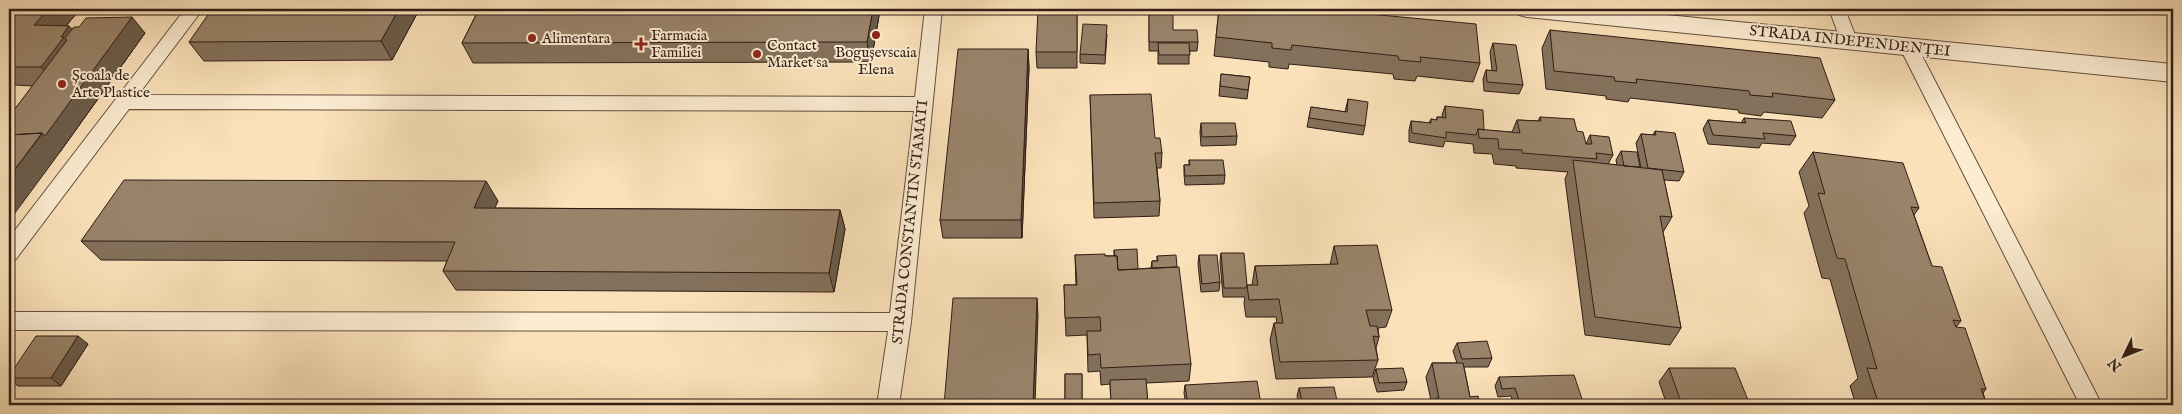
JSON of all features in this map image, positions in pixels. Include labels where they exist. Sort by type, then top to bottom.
[{"type":"street","name":"STRADA INDEPENDENȚEI","points":[[1528,9],[2173,73]]},
{"type":"lane","points":[[9,252],[194,9]]},
{"type":"lane","name":"STRADA CONSTANTIN STAMATI","points":[[888,405],[900,322],[934,9]]},
{"type":"lane","points":[[1837,9],[1848,40]]},
{"type":"lane","points":[[1908,46],[2091,405]]},
{"type":"lane","points":[[123,102],[924,104]]},
{"type":"lane","points":[[9,321],[900,322]]},
{"type":"building","points":[[9,9],[49,9],[34,25],[69,26],[61,37],[64,37],[41,67],[9,67]]},
{"type":"building","points":[[212,9],[399,9],[381,41],[189,42]]},
{"type":"building","points":[[479,9],[873,9],[867,42],[462,43]]},
{"type":"building","points":[[1038,9],[1077,9],[1077,52],[1036,52]]},
{"type":"building","points":[[1149,9],[1173,9],[1173,30],[1197,30],[1198,42],[1149,42]]},
{"type":"building","points":[[1219,9],[1316,9],[1476,24],[1480,63],[1420,57],[1421,62],[1399,60],[1398,56],[1292,45],[1291,50],[1272,48],[1272,43],[1216,37]]},
{"type":"building","points":[[132,17],[45,136],[42,133],[9,135],[9,114],[11,114],[67,40],[65,38],[74,27],[79,27],[86,18]]},
{"type":"building","points":[[1083,24],[1107,25],[1105,55],[1080,54]]},
{"type":"building","points":[[1550,30],[1820,58],[1835,100],[1772,93],[1773,97],[1750,95],[1749,91],[1636,79],[1637,83],[1615,81],[1614,77],[1554,71]]},
{"type":"building","points":[[1158,43],[1189,43],[1190,55],[1159,55]]},
{"type":"building","points":[[1493,43],[1516,45],[1523,85],[1487,82],[1486,70],[1497,71]]},
{"type":"building","points":[[958,49],[1028,49],[1021,220],[940,220]]},
{"type":"building","points":[[1221,74],[1250,77],[1248,90],[1220,86]]},
{"type":"building","points":[[1151,94],[1155,138],[1160,138],[1162,153],[1155,153],[1160,201],[1094,203],[1090,95]]},
{"type":"building","points":[[1348,99],[1368,102],[1365,126],[1309,118],[1311,107],[1347,112]]},
{"type":"building","points":[[1445,106],[1483,110],[1484,130],[1478,129],[1476,135],[1446,132],[1446,138],[1412,133],[1411,121],[1431,123],[1431,119],[1437,120],[1437,117],[1446,118]]},
{"type":"building","points":[[1540,117],[1574,119],[1577,131],[1583,132],[1586,144],[1592,144],[1590,135],[1609,137],[1613,155],[1596,153],[1597,159],[1522,153],[1522,150],[1499,149],[1498,139],[1479,138],[1478,129],[1520,133],[1517,120],[1541,121]]},
{"type":"building","points":[[1744,118],[1791,121],[1796,136],[1763,133],[1765,139],[1713,135],[1708,120],[1746,123]]},
{"type":"building","points":[[1201,123],[1235,123],[1237,136],[1202,137]]},
{"type":"building","points":[[1655,131],[1675,133],[1684,172],[1648,168],[1641,134],[1656,135]]},
{"type":"building","points":[[42,133],[9,177],[9,135]]},
{"type":"building","points":[[1621,151],[1637,152],[1640,167],[1624,166]]},
{"type":"building","points":[[1813,152],[1903,163],[1919,208],[1911,207],[1932,266],[1942,267],[1961,321],[1953,320],[1956,327],[1965,328],[1986,389],[1981,389],[1987,405],[1879,405],[1867,368],[1877,369],[1845,259],[1837,258],[1818,193],[1825,194]]},
{"type":"building","points":[[1189,160],[1223,160],[1225,175],[1185,176],[1184,165],[1190,165]]},
{"type":"building","points":[[1573,160],[1662,170],[1672,217],[1660,216],[1681,328],[1595,317]]},
{"type":"building","points":[[124,180],[486,181],[474,208],[840,210],[829,273],[443,271],[455,242],[81,241]]},
{"type":"building","points":[[1377,245],[1392,310],[1366,310],[1370,326],[1377,326],[1379,337],[1373,336],[1378,360],[1280,362],[1274,323],[1283,323],[1279,299],[1249,300],[1247,285],[1258,285],[1255,266],[1338,264],[1334,246]]},
{"type":"building","points":[[1137,249],[1138,269],[1118,270],[1117,256],[1115,256],[1114,250]]},
{"type":"building","points":[[1221,253],[1244,253],[1246,288],[1224,288]]},
{"type":"building","points":[[1105,254],[1105,256],[1117,256],[1118,270],[1179,267],[1191,364],[1101,368],[1100,354],[1088,355],[1087,331],[1101,331],[1100,317],[1065,318],[1064,285],[1077,285],[1075,255]]},
{"type":"building","points":[[1176,255],[1177,267],[1152,268],[1152,261],[1158,261],[1157,256]]},
{"type":"building","points":[[1199,255],[1217,255],[1220,282],[1202,284]]},
{"type":"building","points":[[953,298],[1037,298],[1033,405],[944,405]]},
{"type":"building","points":[[36,336],[78,336],[51,378],[9,378],[9,376]]},
{"type":"building","points":[[1487,341],[1492,358],[1462,359],[1457,343]]},
{"type":"building","points":[[1432,363],[1463,363],[1470,397],[1478,396],[1479,400],[1508,400],[1510,405],[1437,405],[1436,398],[1439,398]]},
{"type":"building","points":[[1403,368],[1407,382],[1379,383],[1376,369]]},
{"type":"building","points":[[1669,368],[1735,368],[1750,405],[1682,405]]},
{"type":"building","points":[[1065,374],[1082,374],[1082,401],[1065,402]]},
{"type":"building","points":[[1574,375],[1584,405],[1520,403],[1515,388],[1502,389],[1499,377]]},
{"type":"building","points":[[1146,379],[1148,405],[1111,405],[1110,380]]},
{"type":"building","points":[[1257,381],[1261,404],[1188,405],[1185,385]]},
{"type":"building","points":[[1334,387],[1338,405],[1303,405],[1299,388]]},
{"type":"place","name":"Bogușevscaia Elena","points":[[876,35]]},
{"type":"place","name":"Alimentara","points":[[532,38]]},
{"type":"place","name":"Farmacia Familiei","points":[[641,44]]},
{"type":"place","name":"Contact Market sa","points":[[757,54]]},
{"type":"place","name":"Școala de Arte Plastice","points":[[62,84]]}]
